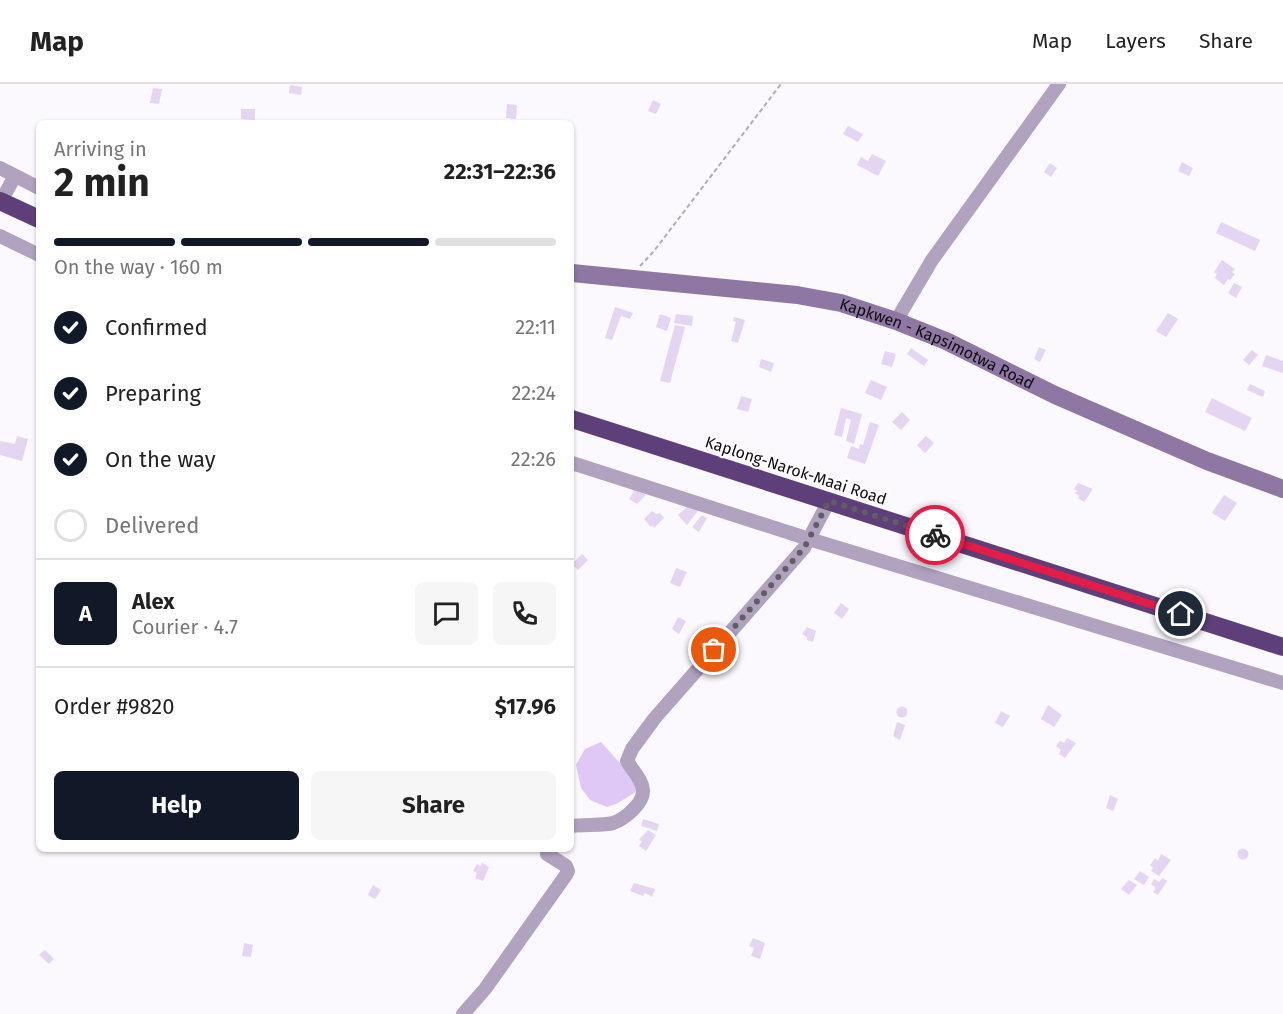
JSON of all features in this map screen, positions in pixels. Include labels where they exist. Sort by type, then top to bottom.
[{"type":"highway","points":[[1,201],[36,218]]},
{"type":"highway","name":"Kaplong-Narok-Maai Road","points":[[574,420],[1283,646]]},
{"type":"street","points":[[896,321],[932,260],[1059,84]]},
{"type":"street","points":[[0,168],[36,186]]},
{"type":"street","points":[[1,201],[15,176]]},
{"type":"street","points":[[0,236],[36,254]]},
{"type":"street","name":"Kapkwen - Kapsimotwa Road","points":[[574,273],[797,295],[841,303],[946,341],[1055,395],[1185,452],[1283,489]]},
{"type":"street","points":[[574,465],[1283,683]]},
{"type":"street","points":[[574,826],[614,823],[636,806],[642,798],[643,790],[641,782],[627,761],[632,749],[654,719],[810,539],[829,501]]},
{"type":"street","points":[[463,1014],[485,989],[566,875],[568,871],[566,866],[550,858],[547,852]]},
{"type":"path","points":[[628,279],[654,251],[781,84]]},
{"type":"shaded area","points":[[601,742],[642,788],[607,807],[590,800],[581,788],[576,765],[585,749]]},
{"type":"building","points":[[290,85],[302,87],[301,95],[289,93]]},
{"type":"building","points":[[153,88],[162,89],[159,104],[150,103]]},
{"type":"building","points":[[653,100],[661,104],[656,114],[648,111]]},
{"type":"building","points":[[507,104],[517,105],[516,119],[506,118]]},
{"type":"building","points":[[241,109],[255,109],[255,120],[241,119]]},
{"type":"building","points":[[848,126],[863,134],[858,142],[843,134]]},
{"type":"building","points":[[872,154],[886,161],[878,176],[857,165],[861,157],[868,161]]},
{"type":"building","points":[[1182,162],[1193,168],[1189,176],[1178,171]]},
{"type":"building","points":[[1050,163],[1057,168],[1051,177],[1044,172]]},
{"type":"building","points":[[1221,222],[1260,240],[1255,251],[1216,233]]},
{"type":"building","points":[[1222,260],[1235,269],[1232,272],[1235,274],[1224,285],[1215,278],[1217,274],[1214,272]]},
{"type":"building","points":[[1234,283],[1242,287],[1236,298],[1228,293]]},
{"type":"building","points":[[615,307],[633,313],[630,319],[621,316],[612,340],[605,338]]},
{"type":"building","points":[[1168,313],[1178,319],[1166,337],[1156,331]]},
{"type":"building","points":[[660,314],[671,318],[667,331],[656,327]]},
{"type":"building","points":[[676,314],[693,316],[692,326],[674,323]]},
{"type":"building","points":[[734,317],[745,320],[738,343],[731,341],[736,322],[733,321]]},
{"type":"building","points":[[675,325],[685,327],[670,383],[660,381]]},
{"type":"building","points":[[1039,347],[1046,350],[1040,362],[1034,359]]},
{"type":"building","points":[[911,348],[928,360],[924,366],[907,354]]},
{"type":"building","points":[[1252,350],[1258,355],[1249,365],[1243,360]]},
{"type":"building","points":[[885,351],[896,354],[892,367],[881,364]]},
{"type":"building","points":[[1266,355],[1283,361],[1283,373],[1262,366]]},
{"type":"building","points":[[761,359],[774,363],[771,372],[759,367]]},
{"type":"building","points":[[871,380],[887,387],[881,400],[865,393]]},
{"type":"building","points":[[1250,384],[1265,391],[1263,397],[1247,390]]},
{"type":"building","points":[[741,396],[752,399],[748,412],[737,409]]},
{"type":"building","points":[[1212,398],[1252,418],[1245,431],[1205,412]]},
{"type":"building","points":[[841,408],[862,414],[854,444],[846,441],[851,420],[846,418],[842,437],[834,435]]},
{"type":"building","points":[[902,412],[910,420],[901,430],[892,422]]},
{"type":"building","points":[[870,422],[879,425],[865,464],[847,458],[851,446],[859,449],[860,444],[863,445]]},
{"type":"building","points":[[17,436],[28,439],[22,461],[0,455],[0,441],[15,444]]},
{"type":"building","points":[[926,436],[934,443],[925,453],[917,445]]},
{"type":"building","points":[[1078,483],[1093,489],[1084,502],[1075,493],[1077,491],[1074,489]]},
{"type":"building","points":[[635,489],[646,495],[637,504],[629,499]]},
{"type":"building","points":[[1224,495],[1237,503],[1225,521],[1212,513]]},
{"type":"building","points":[[688,506],[698,511],[687,525],[678,515]]},
{"type":"building","points":[[652,511],[656,514],[660,513],[664,518],[654,528],[644,519]]},
{"type":"building","points":[[702,515],[707,518],[699,532],[692,527]]},
{"type":"building","points":[[582,554],[588,560],[578,570],[574,562]]},
{"type":"building","points":[[676,568],[687,572],[680,587],[670,583]]},
{"type":"building","points":[[841,603],[849,609],[842,619],[834,613]]},
{"type":"building","points":[[678,617],[686,621],[679,634],[672,629]]},
{"type":"building","points":[[807,627],[816,631],[813,642],[807,640],[807,637],[802,634]]},
{"type":"building","points":[[1048,705],[1062,715],[1054,727],[1041,719]]},
{"type":"building","points":[[902,706],[908,712],[902,718],[896,712]]},
{"type":"building","points":[[1001,711],[1010,716],[1003,727],[995,723]]},
{"type":"building","points":[[897,722],[905,725],[900,740],[893,736]]},
{"type":"building","points":[[1067,738],[1076,743],[1065,758],[1059,754],[1061,750],[1056,746],[1060,741],[1064,743]]},
{"type":"building","points":[[1110,795],[1118,799],[1113,811],[1106,808]]},
{"type":"building","points":[[643,819],[659,824],[657,831],[641,826]]},
{"type":"building","points":[[648,830],[656,835],[646,851],[639,846],[642,841],[639,840]]},
{"type":"building","points":[[1243,849],[1247,850],[1247,858],[1243,859],[1239,858],[1238,854],[1239,850]]},
{"type":"building","points":[[1161,854],[1171,860],[1159,876],[1151,871],[1153,868],[1150,865],[1155,858],[1158,861]]},
{"type":"building","points":[[482,863],[489,867],[483,881],[475,878],[477,873],[473,871],[477,864],[480,866]]},
{"type":"building","points":[[1140,871],[1149,877],[1144,885],[1134,879]]},
{"type":"building","points":[[1163,878],[1167,881],[1158,895],[1153,892],[1156,888],[1151,884],[1154,879],[1159,882]]},
{"type":"building","points":[[1129,880],[1137,885],[1129,895],[1121,889]]},
{"type":"building","points":[[634,883],[655,889],[652,897],[645,893],[643,896],[630,891]]},
{"type":"building","points":[[373,885],[381,890],[375,899],[368,895]]},
{"type":"building","points":[[753,938],[765,943],[760,959],[751,956],[754,948],[749,946]]},
{"type":"building","points":[[244,943],[253,945],[251,957],[242,956]]},
{"type":"building","points":[[45,950],[54,959],[49,964],[39,955]]},
{"type":"way so far","points":[[714,650],[804,548],[829,501],[935,535]]},
{"type":"route","points":[[935,535],[1181,614]]}]
